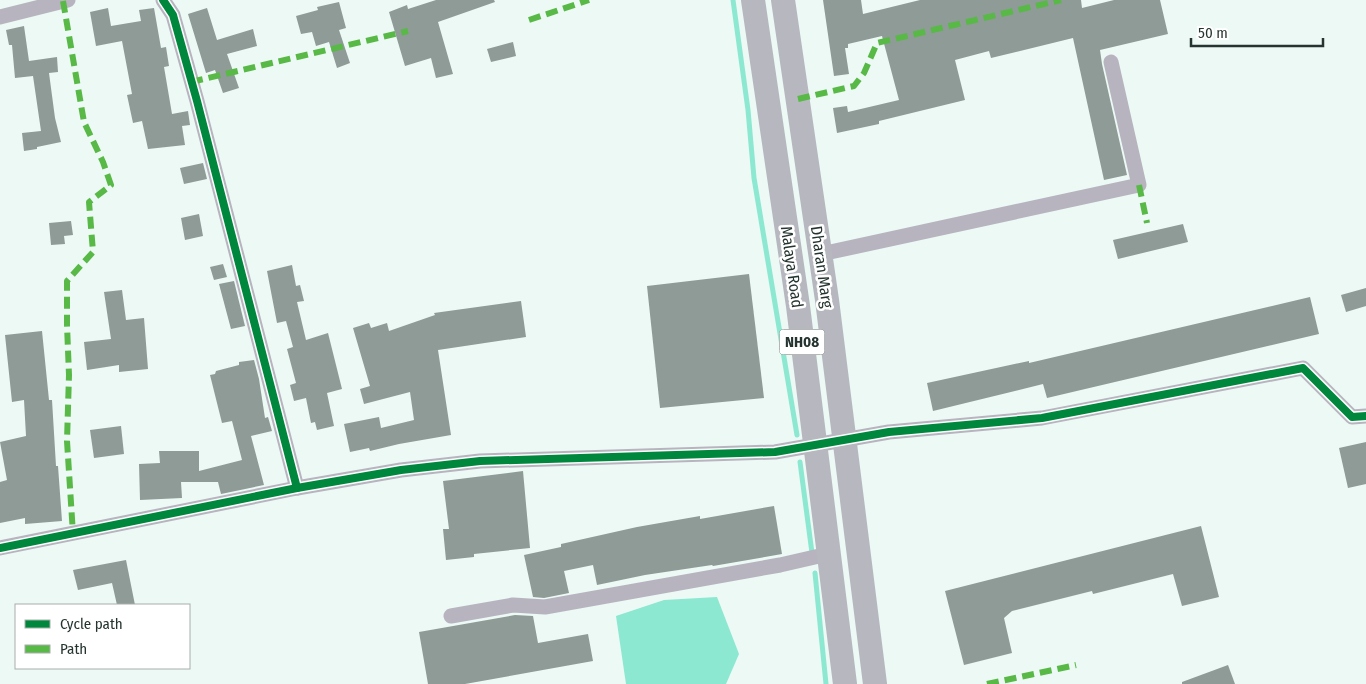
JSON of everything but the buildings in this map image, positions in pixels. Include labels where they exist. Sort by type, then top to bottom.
[{"type":"main road","name":"Malaya Road","points":[[753,0],[798,306],[845,684]]},
{"type":"main road","name":"Dharan Marg","points":[[784,0],[821,254],[875,684]]},
{"type":"street","points":[[0,17],[68,0]]},
{"type":"street","points":[[163,0],[173,15],[197,102],[297,488]]},
{"type":"street","points":[[821,254],[1139,185],[1111,62]]},
{"type":"street","points":[[0,548],[297,488],[401,470],[480,460],[775,452],[889,432],[1042,418],[1303,368],[1352,417],[1366,416]]},
{"type":"street","points":[[451,616],[514,605],[545,607],[828,554]]},
{"type":"shaded area","points":[[717,597],[739,654],[726,684],[626,684],[616,616],[664,600]]},
{"type":"waterway","points":[[733,0],[748,110],[754,178],[797,435]]},
{"type":"waterway","points":[[800,462],[812,553]]},
{"type":"waterway","points":[[815,573],[826,684]]},
{"type":"marked path","points":[[529,20],[589,0]]},
{"type":"marked path","points":[[798,99],[854,86],[864,73],[877,43],[1061,0]]},
{"type":"marked path","points":[[63,1],[84,122],[103,162],[111,185],[89,202],[93,252],[67,281],[69,375],[67,441],[73,534]]},
{"type":"marked path","points":[[191,82],[408,31]]},
{"type":"marked path","points":[[1139,185],[1147,223]]},
{"type":"marked path","points":[[987,684],[1076,665]]},
{"type":"cycle path","points":[[163,0],[173,15],[197,101],[297,488]]},
{"type":"cycle path","points":[[0,548],[297,488],[401,470],[480,461],[775,452],[889,432],[1042,418],[1303,368],[1352,417],[1366,416]]}]
